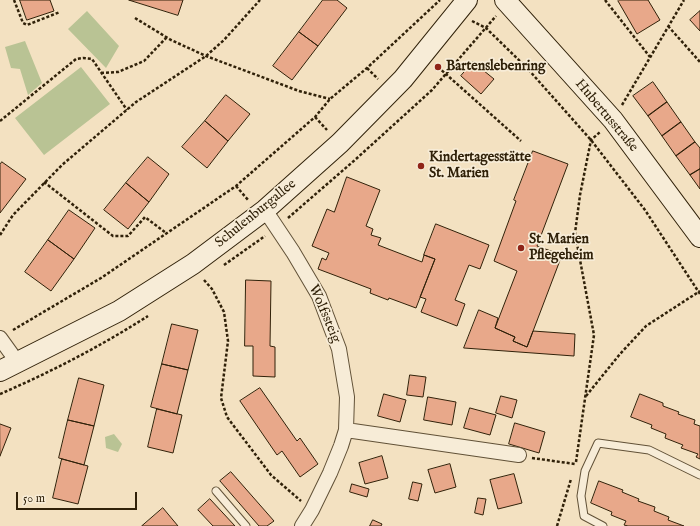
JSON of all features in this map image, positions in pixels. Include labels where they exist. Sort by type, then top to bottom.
[{"type":"street","name":"Hubertusstraße","points":[[505,0],[613,120],[700,237]]},
{"type":"street","name":"Schulenburgallee","points":[[0,371],[119,311],[193,264],[265,210],[345,138],[403,79],[462,7]]},
{"type":"street","name":"Wolfssteig","points":[[265,210],[293,252],[319,296],[339,349],[347,397],[346,430],[330,473],[312,510],[302,526]]},
{"type":"street","points":[[3,335],[18,363]]},
{"type":"street","points":[[346,430],[519,455]]},
{"type":"lane","points":[[603,526],[584,516],[581,496],[585,471],[598,443],[649,450],[700,474]]},
{"type":"lane","points":[[216,491],[246,526]]},
{"type":"path","points":[[14,0],[23,24],[27,25],[60,12]]},
{"type":"path","points":[[0,235],[13,215],[62,165],[136,102],[206,56],[224,40],[260,0]]},
{"type":"path","points":[[3,335],[101,278],[236,186],[315,118],[330,99],[367,68],[440,0],[462,7],[486,28],[527,68],[591,140],[645,210],[699,293],[646,326],[620,354],[585,396]]},
{"type":"path","points":[[605,0],[650,57]]},
{"type":"path","points":[[573,471],[594,335],[575,233],[580,195],[591,140],[613,120],[684,0]]},
{"type":"path","points":[[135,18],[167,37],[206,56],[299,91],[330,99]]},
{"type":"path","points":[[668,26],[700,62]]},
{"type":"path","points":[[101,73],[118,72],[144,61],[167,37]]},
{"type":"path","points":[[0,121],[76,59],[83,58],[92,59],[127,110]]},
{"type":"path","points":[[438,67],[521,141]]},
{"type":"path","points":[[367,68],[380,80]]},
{"type":"path","points":[[44,182],[113,236],[128,236],[145,217],[166,234]]},
{"type":"path","points":[[204,280],[212,289],[224,312],[228,341],[221,398],[227,417],[271,475],[312,510]]},
{"type":"path","points":[[519,455],[575,464]]},
{"type":"path","points":[[557,526],[571,478]]},
{"type":"green space","points":[[87,11],[119,46],[106,68],[68,29]]},
{"type":"green space","points":[[25,41],[42,83],[28,95],[20,69],[11,68],[5,47]]},
{"type":"green space","points":[[81,67],[110,104],[44,155],[15,118]]},
{"type":"green space","points":[[114,434],[122,444],[118,452],[106,448],[105,437]]},
{"type":"building","points":[[20,0],[50,0],[54,11],[27,20]]},
{"type":"building","points":[[129,0],[183,0],[178,15]]},
{"type":"building","points":[[323,0],[337,0],[347,8],[318,46],[299,32]]},
{"type":"building","points":[[648,0],[660,20],[637,34],[618,1]]},
{"type":"building","points":[[700,11],[700,31],[690,20]]},
{"type":"building","points":[[299,32],[318,46],[292,80],[273,66]]},
{"type":"building","points":[[473,62],[494,79],[481,94],[461,76]]},
{"type":"building","points":[[653,82],[667,102],[648,116],[633,96]]},
{"type":"building","points":[[226,95],[250,114],[228,141],[205,121]]},
{"type":"building","points":[[667,102],[681,122],[662,136],[648,116]]},
{"type":"building","points":[[205,121],[228,141],[207,168],[182,147]]},
{"type":"building","points":[[681,122],[695,142],[676,156],[662,136]]},
{"type":"building","points":[[695,142],[700,148],[700,169],[690,175],[676,156]]},
{"type":"building","name":"St. Marien Pflegeheim","points":[[533,151],[568,164],[537,246],[562,255],[527,347],[513,341],[515,337],[495,328],[517,271],[494,261],[516,201],[514,200]]},
{"type":"building","points":[[148,157],[169,174],[149,202],[126,183]]},
{"type":"building","points":[[2,162],[26,179],[0,213],[0,165]]},
{"type":"building","points":[[700,169],[700,189],[690,175]]},
{"type":"building","points":[[347,177],[380,190],[366,226],[373,229],[371,235],[381,238],[378,245],[422,262],[424,255],[435,259],[416,308],[370,293],[371,289],[318,269],[322,258],[326,260],[329,253],[312,246],[327,209],[334,212]]},
{"type":"building","points":[[126,183],[149,202],[128,229],[104,210]]},
{"type":"building","points":[[69,210],[95,228],[74,259],[48,240]]},
{"type":"building","points":[[436,224],[489,245],[480,269],[469,265],[455,300],[465,304],[457,326],[421,312],[426,299],[420,297],[435,259],[424,255]]},
{"type":"building","points":[[48,240],[74,259],[51,291],[25,272]]},
{"type":"building","points":[[246,280],[271,281],[270,346],[275,347],[275,377],[253,376],[253,346],[245,346]]},
{"type":"building","points":[[479,310],[498,318],[495,328],[515,337],[513,341],[527,347],[533,331],[575,334],[574,356],[464,348]]},
{"type":"building","points":[[172,324],[198,330],[188,370],[162,364]]},
{"type":"building","points":[[162,364],[188,370],[177,414],[151,407]]},
{"type":"building","points":[[410,375],[426,377],[423,397],[407,395]]},
{"type":"building","points":[[79,378],[104,385],[94,426],[68,420]]},
{"type":"building","points":[[260,388],[297,441],[300,438],[318,464],[300,477],[282,451],[277,455],[240,401]]},
{"type":"building","points":[[384,394],[406,400],[400,422],[378,416]]},
{"type":"building","points":[[640,394],[663,403],[663,406],[679,412],[678,414],[695,420],[694,424],[700,426],[700,459],[696,457],[698,454],[681,448],[683,445],[665,438],[666,434],[651,428],[652,425],[631,417]]},
{"type":"building","points":[[501,396],[517,400],[512,418],[496,413]]},
{"type":"building","points":[[428,397],[456,402],[452,425],[424,420]]},
{"type":"building","points":[[470,408],[496,415],[490,435],[464,428]]},
{"type":"building","points":[[157,409],[182,415],[173,453],[148,447]]},
{"type":"building","points":[[68,420],[94,426],[84,465],[59,458]]},
{"type":"building","points":[[515,423],[545,432],[539,453],[509,444]]},
{"type":"building","points":[[0,424],[11,428],[0,456]]},
{"type":"building","points":[[382,456],[388,478],[365,484],[359,463]]},
{"type":"building","points":[[62,459],[88,466],[78,504],[53,498]]},
{"type":"building","points":[[450,464],[456,487],[435,493],[428,470]]},
{"type":"building","points":[[231,472],[274,521],[267,526],[259,526],[220,481]]},
{"type":"building","points":[[514,474],[522,503],[498,509],[490,480]]},
{"type":"building","points":[[599,481],[623,490],[622,492],[639,499],[638,501],[655,507],[654,511],[669,517],[668,520],[684,526],[624,525],[626,521],[611,515],[612,512],[591,503]]},
{"type":"building","points":[[413,482],[422,484],[418,501],[409,499]]},
{"type":"building","points":[[352,484],[369,489],[367,497],[350,492]]},
{"type":"building","points":[[478,498],[486,499],[483,515],[475,513]]},
{"type":"building","points":[[210,499],[235,526],[213,526],[198,510]]},
{"type":"building","points":[[163,508],[178,526],[142,526]]},
{"type":"building","points":[[373,520],[382,524],[381,526],[370,526]]},
{"type":"place","name":"Bartenslebenring","points":[[438,67]]},
{"type":"place","name":"Kindertagesstätte St. Marien","points":[[421,166]]},
{"type":"place","name":"St. Marien Pflegeheim","points":[[521,248]]}]
